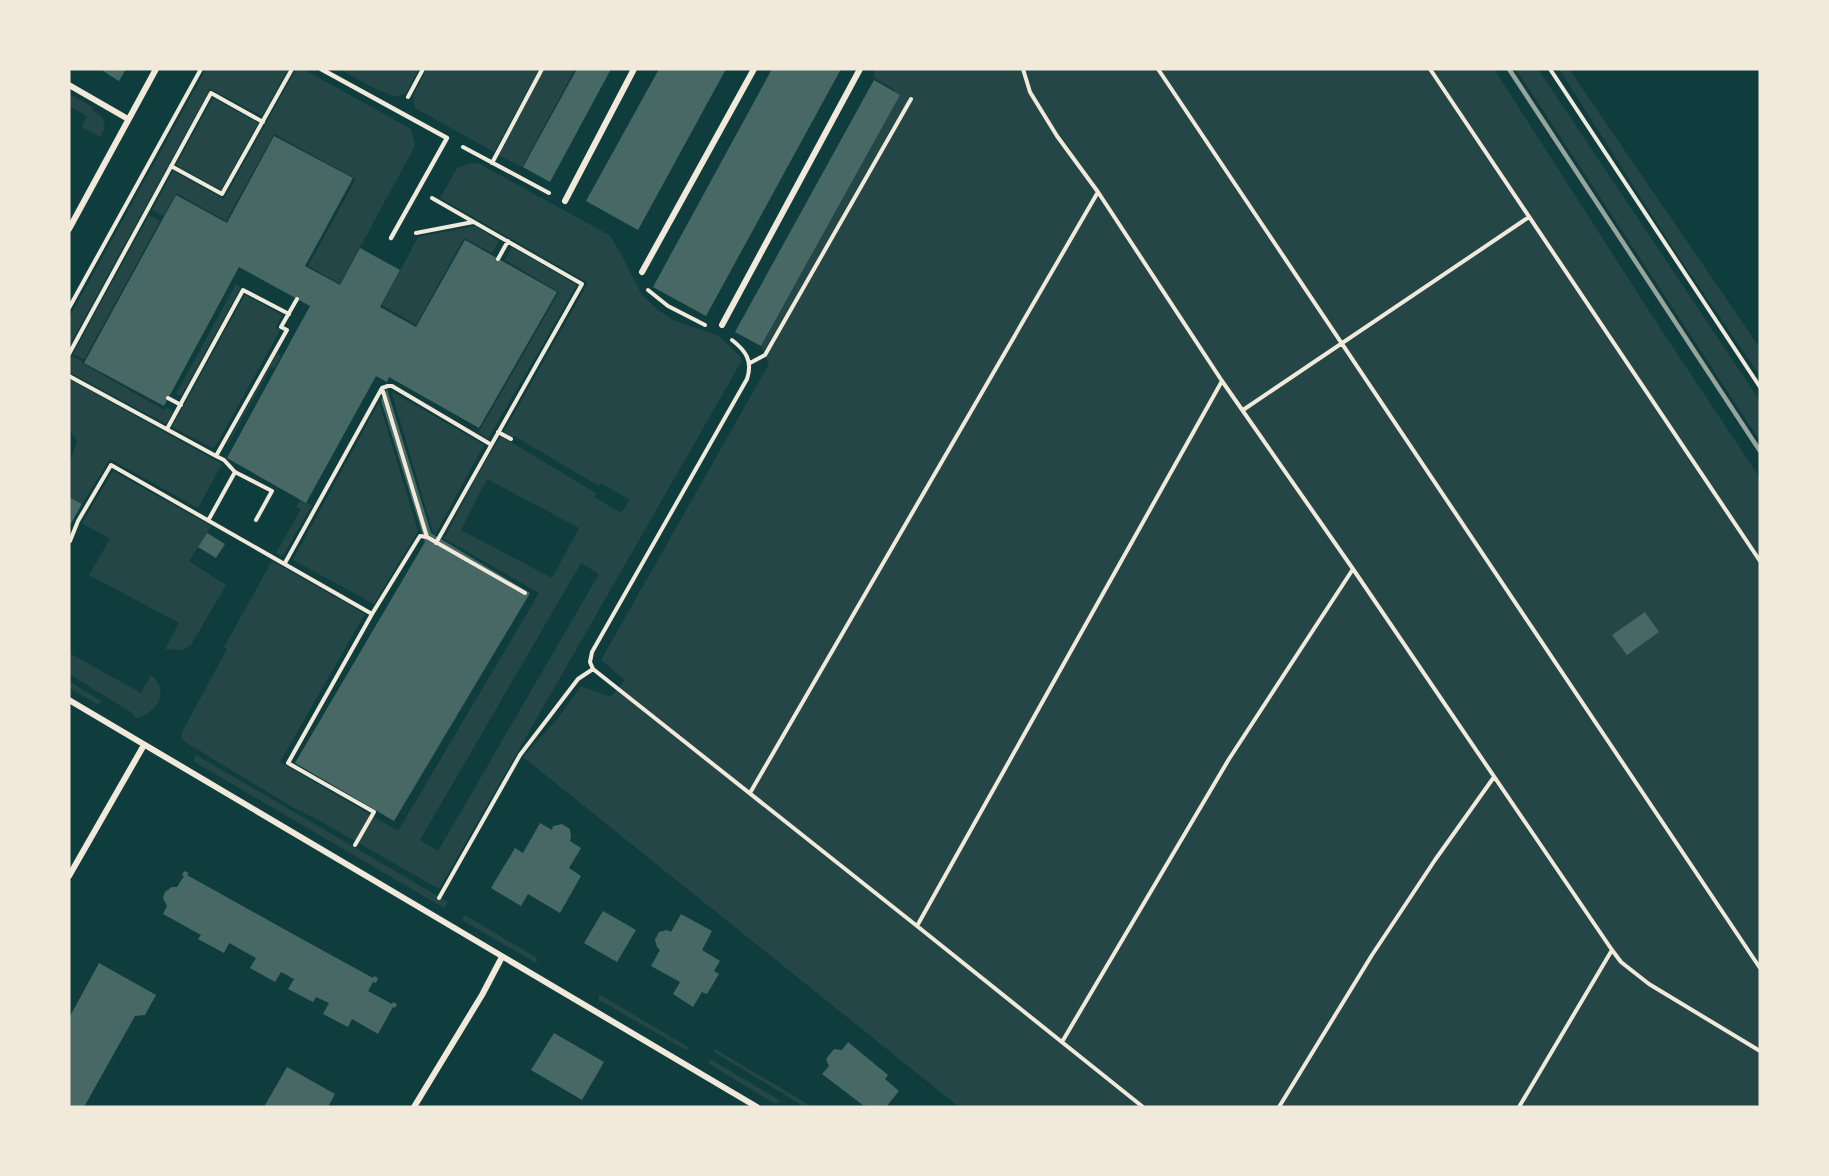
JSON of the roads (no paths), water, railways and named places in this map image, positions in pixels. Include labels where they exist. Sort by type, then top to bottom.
[{"type":"street","points":[[69,229],[156,69]]},
{"type":"street","points":[[565,201],[634,69]]},
{"type":"street","points":[[642,272],[754,69]]},
{"type":"street","points":[[721,329],[860,69]]},
{"type":"street","points":[[69,85],[128,118]]},
{"type":"street","points":[[69,700],[757,1107]]},
{"type":"street","points":[[69,876],[144,745]]},
{"type":"street","points":[[414,1107],[482,995],[502,957]]},
{"type":"lane","points":[[321,69],[447,138],[391,238]]},
{"type":"railway","points":[[1509,69],[1760,451]]}]
